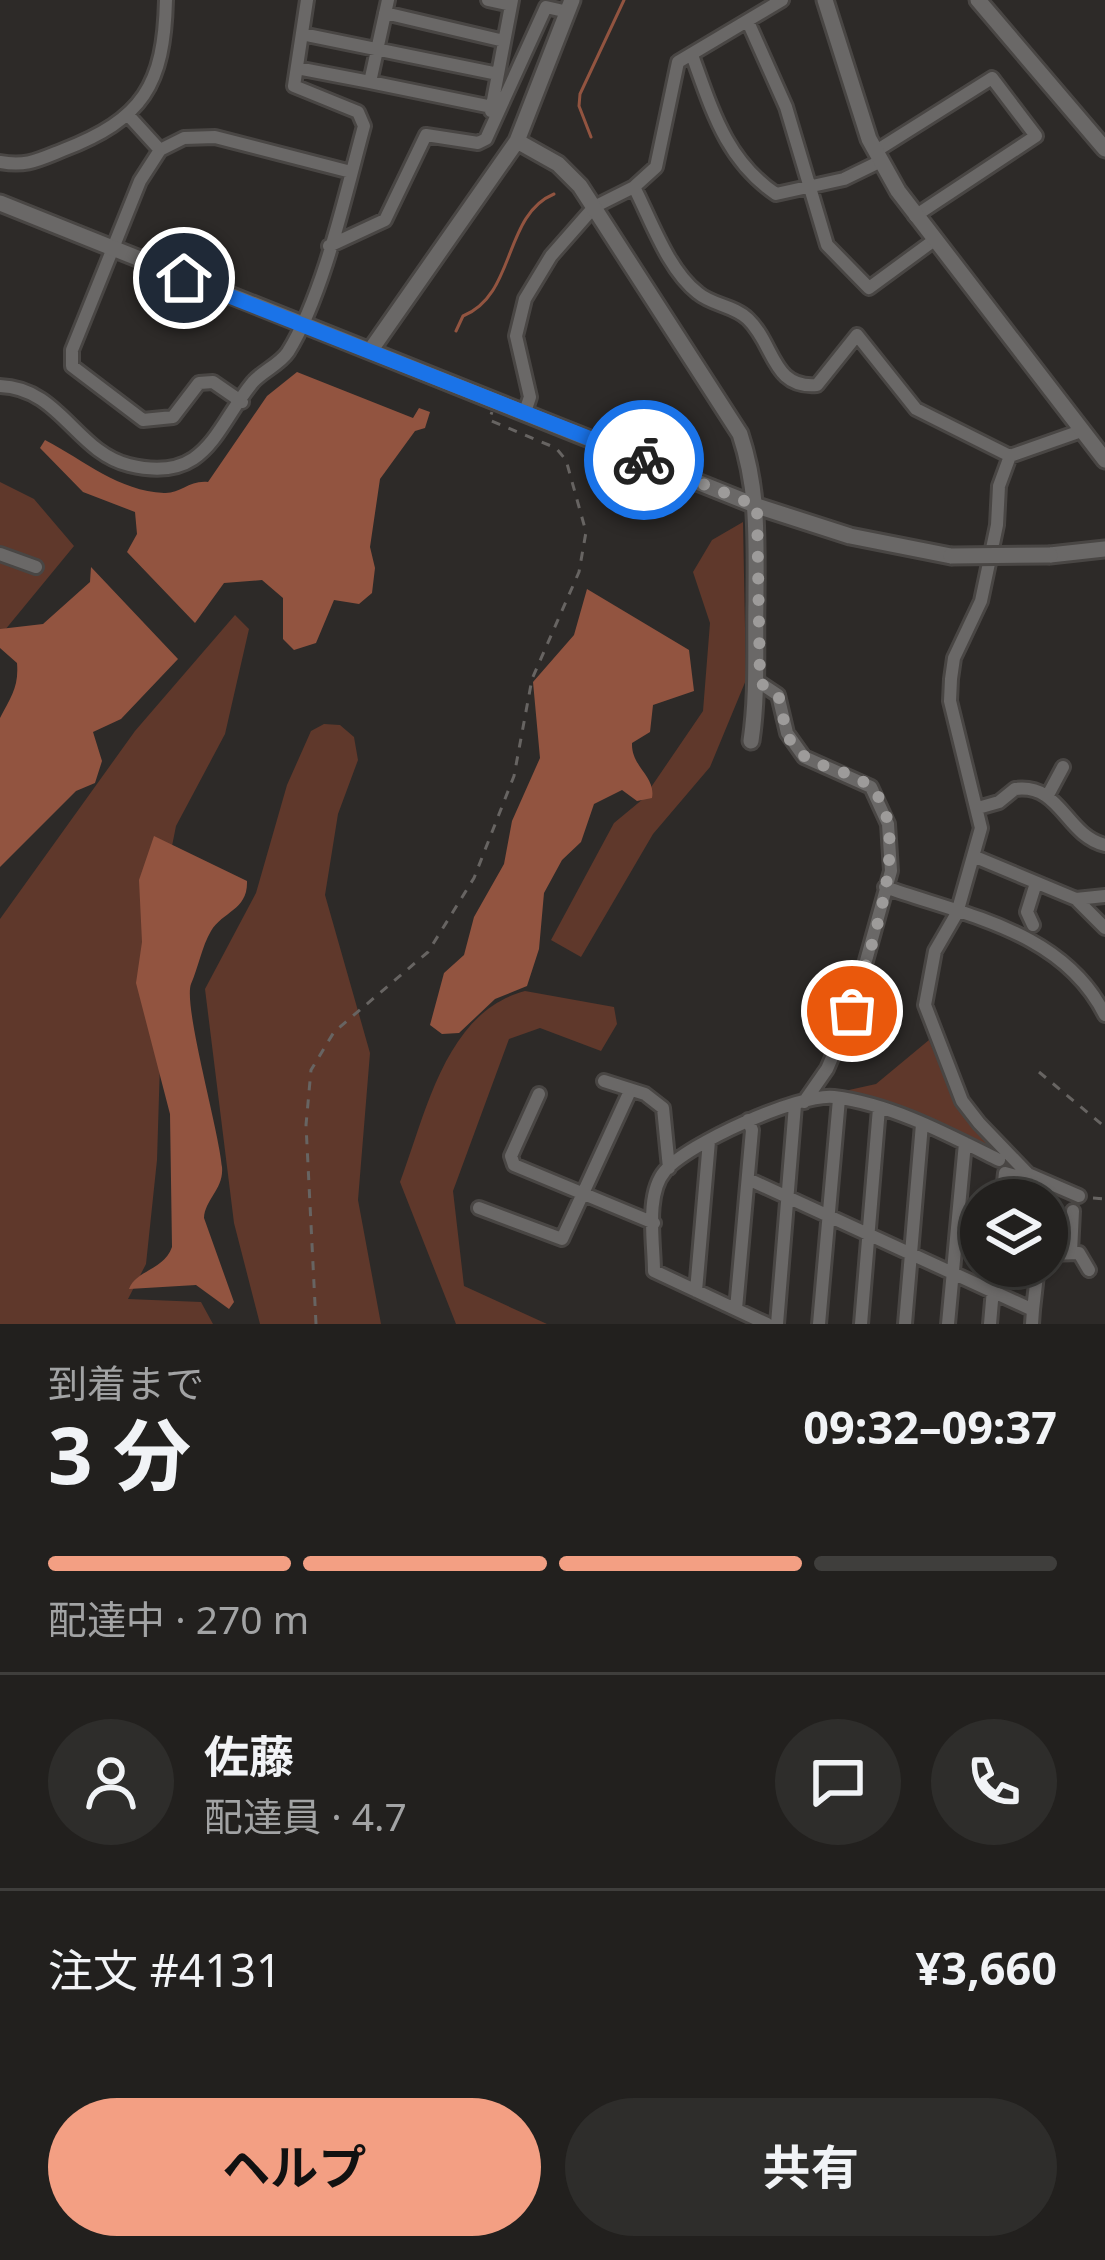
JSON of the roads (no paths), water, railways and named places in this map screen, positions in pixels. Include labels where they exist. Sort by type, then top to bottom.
[{"type":"street","points":[[0,162],[23,167],[97,136],[129,116],[157,74],[165,44],[166,0]]},
{"type":"street","points":[[0,386],[35,392],[99,448],[129,465],[195,460],[254,381],[286,354],[329,246],[364,126],[358,112],[294,86],[307,0]]},
{"type":"street","points":[[486,139],[511,3],[488,0]]},
{"type":"street","points":[[526,412],[530,397],[516,336],[525,299],[551,256],[594,207],[634,187],[656,167],[678,62],[749,24],[782,0]]},
{"type":"street","points":[[825,0],[840,61],[878,156],[933,242],[1105,460]]},
{"type":"street","points":[[978,0],[1105,149]]},
{"type":"street","points":[[370,82],[386,6],[504,41]]},
{"type":"street","points":[[329,246],[385,220],[426,135],[478,143],[486,139],[535,40],[540,13],[546,7],[570,6],[518,141],[370,350]]},
{"type":"street","points":[[749,24],[786,107],[827,245],[869,288],[933,242]]},
{"type":"street","points":[[302,34],[498,74]]},
{"type":"street","points":[[692,55],[721,135],[750,177],[776,194],[811,188],[878,156],[992,78],[1036,136],[915,216]]},
{"type":"street","points":[[296,68],[492,106]]},
{"type":"street","points":[[129,116],[160,150]]},
{"type":"street","points":[[242,402],[213,382],[199,383],[173,416],[143,420],[79,375],[72,350],[140,181],[160,150],[184,138],[215,137],[351,172]]},
{"type":"street","points":[[518,141],[558,164],[594,207],[740,434],[757,506],[760,683],[751,741]]},
{"type":"street","points":[[634,187],[670,256],[698,293],[744,314],[762,334],[782,376],[799,387],[817,385],[857,335],[916,409],[1010,456],[1081,431]]},
{"type":"street","points":[[0,203],[757,506],[850,536],[951,556],[1105,549]]},
{"type":"street","points":[[1010,456],[999,486],[998,525],[981,601],[954,658],[951,679],[950,701],[981,828],[957,913],[935,951],[925,1005],[962,1101],[1028,1174],[1079,1196]]},
{"type":"street","points":[[0,554],[37,568]]},
{"type":"street","points":[[760,683],[778,695],[788,734],[804,757],[860,779],[878,799],[892,850],[852,1011],[827,1070],[799,1104],[777,1324]]},
{"type":"street","points":[[1048,795],[1064,767]]},
{"type":"street","points":[[978,808],[1030,787],[1048,795],[1076,832],[1105,845]]},
{"type":"street","points":[[973,856],[1076,898],[1105,896]]},
{"type":"street","points":[[1033,925],[1028,912],[1036,883]]},
{"type":"street","points":[[885,887],[1037,940],[1090,985],[1105,1015]]},
{"type":"street","points":[[1076,898],[1105,928]]},
{"type":"street","points":[[604,1081],[645,1094],[662,1108],[669,1168],[653,1207],[654,1271],[767,1324]]},
{"type":"street","points":[[479,1208],[562,1239],[630,1091]]},
{"type":"street","points":[[539,1094],[511,1156],[514,1165],[654,1223]]},
{"type":"street","points":[[819,1324],[839,1099]]},
{"type":"street","points":[[669,1168],[748,1120],[799,1104],[839,1099],[922,1124],[998,1160]]},
{"type":"street","points":[[861,1324],[879,1108]]},
{"type":"street","points":[[736,1310],[752,1130],[748,1120]]},
{"type":"street","points":[[905,1324],[922,1124]]},
{"type":"street","points":[[696,1291],[709,1142]]},
{"type":"street","points":[[948,1324],[964,1143]]},
{"type":"street","points":[[748,1179],[993,1291],[1032,1317],[1036,1287]]},
{"type":"street","points":[[1073,1211],[1070,1252],[1087,1261],[1089,1270]]},
{"type":"street","points":[[990,1324],[993,1287]]},
{"type":"waterway","points":[[591,137],[579,106],[580,94],[624,0]]},
{"type":"waterway","points":[[456,331],[463,316],[492,291],[526,219],[554,194]]}]
